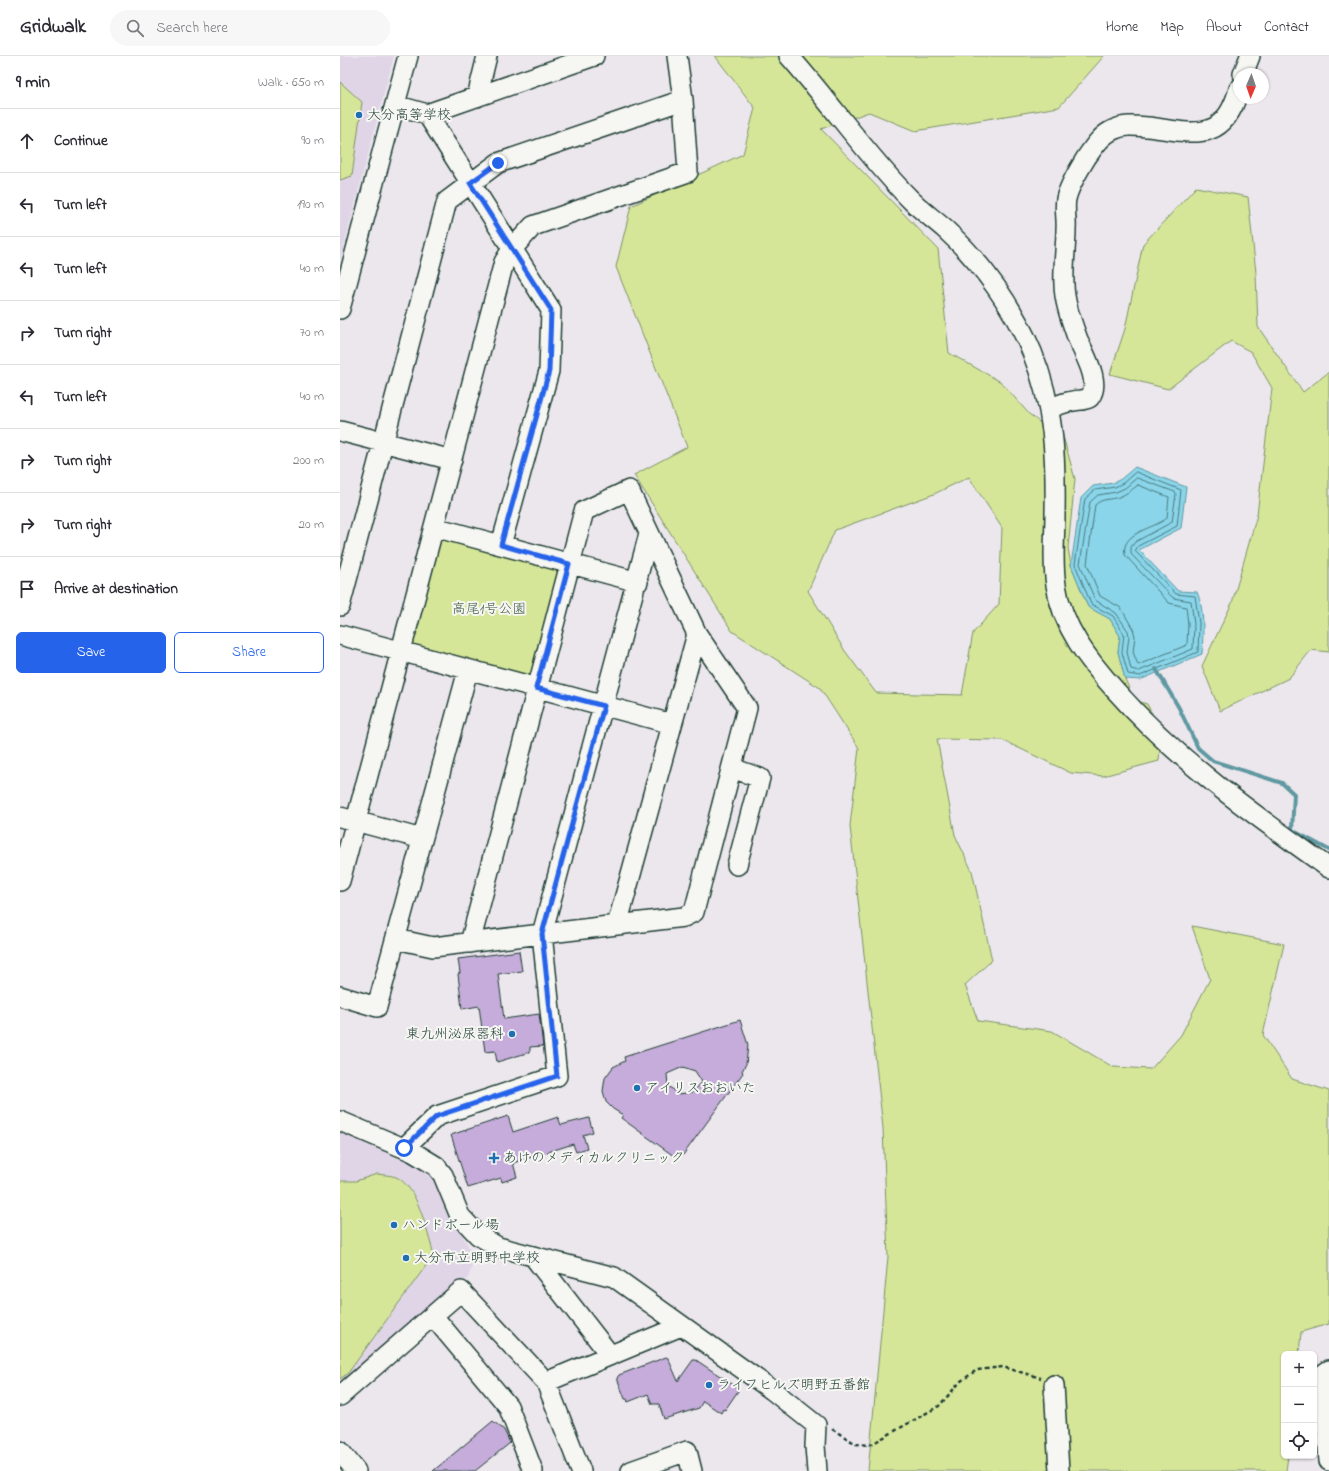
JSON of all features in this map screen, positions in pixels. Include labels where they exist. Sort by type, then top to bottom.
[{"type":"street","points":[[340,310],[408,56]]},
{"type":"street","points":[[477,97],[487,56]]},
{"type":"street","points":[[394,105],[427,114],[594,56]]},
{"type":"street","points":[[340,881],[348,819],[401,652],[504,262],[512,249],[533,226],[688,172],[683,100],[677,56]]},
{"type":"street","points":[[788,56],[909,199],[948,232],[975,260],[1003,298],[1021,328],[1033,354],[1050,408],[1056,460],[1054,566],[1056,586],[1068,626],[1079,645],[1120,696],[1179,755],[1245,808],[1329,868]]},
{"type":"street","points":[[1245,68],[1250,56]]},
{"type":"street","points":[[340,606],[447,201],[498,163],[683,100]]},
{"type":"street","points":[[1050,408],[1073,400],[1087,399],[1091,397],[1093,389],[1093,377],[1071,318],[1064,284],[1066,200],[1079,170],[1104,136],[1122,127],[1134,125],[1192,133],[1205,132],[1216,127],[1232,110],[1234,104]]},
{"type":"street","points":[[427,114],[551,310],[549,371],[501,545]]},
{"type":"street","points":[[340,431],[384,441],[452,460]]},
{"type":"street","points":[[396,939],[433,947],[470,943],[684,917],[694,912],[747,708],[697,634],[629,490],[584,511],[536,688],[470,943]]},
{"type":"street","points":[[434,527],[638,582]]},
{"type":"street","points":[[404,1148],[437,1116],[557,1076],[542,934],[638,582],[649,534]]},
{"type":"street","points":[[617,925],[697,634]]},
{"type":"street","points":[[340,635],[672,724]]},
{"type":"street","points":[[340,996],[377,1007],[468,670]]},
{"type":"street","points":[[713,839],[739,856],[760,778],[732,768]]},
{"type":"street","points":[[348,819],[422,838]]},
{"type":"street","points":[[340,1121],[404,1148],[436,1166],[443,1175],[460,1216],[478,1235],[498,1247],[614,1277],[772,1390],[816,1425],[815,1446],[817,1471]]},
{"type":"street","points":[[533,1256],[610,1355]]},
{"type":"street","points":[[340,1396],[461,1292],[546,1382],[581,1471]]},
{"type":"street","points":[[432,1316],[508,1406],[533,1471]]},
{"type":"street","points":[[546,1382],[681,1326]]},
{"type":"street","points":[[1329,1370],[1322,1375],[1329,1461]]},
{"type":"street","points":[[1054,1385],[1059,1471]]},
{"type":"street","points":[[340,1451],[356,1471]]},
{"type":"street","points":[[631,1471],[687,1451],[692,1471]]},
{"type":"path","points":[[816,1425],[823,1424],[856,1444],[870,1445],[939,1406],[965,1378],[977,1370],[996,1367],[1017,1370],[1031,1374],[1054,1385]]},
{"type":"shaded area","name":"大分高等学校","points":[[340,56],[394,56],[340,261]]},
{"type":"shaded area","name":"大分市立明野中学校","points":[[340,1128],[430,1170],[471,1252],[473,1264],[468,1278],[340,1387]]},
{"type":"green space","points":[[715,56],[1104,56],[1059,107],[915,131],[869,112],[821,129],[938,249],[949,353],[1001,382],[1029,414],[1043,425],[1063,436],[1075,479],[1068,548],[1071,565],[1088,607],[1110,619],[1120,636],[1118,652],[1125,679],[1134,700],[1147,704],[1161,731],[1159,761],[1103,776],[1071,773],[1002,740],[937,739],[955,835],[972,871],[992,960],[965,985],[978,1021],[1052,1031],[1113,1067],[1151,1069],[1181,1035],[1210,979],[1192,926],[1284,944],[1263,1035],[1292,1079],[1329,1091],[1329,1324],[1301,1332],[1299,1351],[1281,1351],[1281,1459],[1288,1459],[1286,1471],[868,1471],[888,1257],[883,1128],[850,826],[859,748],[820,688],[732,631],[634,475],[687,447],[616,267],[631,206],[743,154],[755,108]],"holes":[[[969,477],[1002,528],[999,604],[973,633],[962,695],[876,693],[845,651],[808,591],[835,530],[934,494]]]},
{"type":"green space","points":[[340,82],[362,102],[352,176],[340,180]]},
{"type":"green space","points":[[1196,187],[1248,197],[1256,273],[1258,327],[1303,392],[1329,372],[1329,652],[1311,650],[1289,678],[1220,711],[1202,666],[1232,603],[1257,515],[1272,388],[1251,352],[1231,341],[1168,389],[1110,374],[1125,329],[1143,244]]},
{"type":"green space","name":"高尾1号公園","points":[[438,537],[558,566],[561,571],[534,678],[411,650]]},
{"type":"green space","points":[[377,1174],[396,1177],[410,1189],[424,1219],[433,1256],[348,1373],[340,1379],[340,1181],[356,1181]]},
{"type":"water","points":[[1135,467],[1186,487],[1181,528],[1139,550],[1178,591],[1197,592],[1200,599],[1203,623],[1202,654],[1140,680],[1125,679],[1118,652],[1120,636],[1110,619],[1088,607],[1071,565],[1081,498],[1093,486],[1113,483],[1121,479]]},
{"type":"building","points":[[519,951],[522,971],[498,974],[504,1019],[539,1014],[543,1046],[530,1047],[530,1052],[497,1062],[495,1051],[485,1052],[479,1006],[462,1009],[458,959]]},
{"type":"building","name":"アイリスおおいた","points":[[740,1020],[748,1045],[746,1064],[742,1071],[743,1073],[683,1155],[681,1154],[678,1159],[621,1118],[623,1115],[613,1109],[606,1102],[603,1091],[605,1078],[613,1067],[625,1061],[624,1057]],"holes":[[[683,1067],[695,1071],[702,1082],[693,1092],[679,1094],[668,1086],[667,1074]]]},
{"type":"building","name":"あけのメディカルクリニック","points":[[508,1116],[513,1132],[558,1117],[561,1125],[589,1118],[593,1132],[583,1135],[587,1148],[576,1152],[573,1144],[513,1163],[517,1177],[502,1182],[501,1178],[468,1188],[451,1135]]},
{"type":"building","points":[[666,1357],[668,1358],[678,1381],[693,1360],[696,1360],[738,1388],[738,1391],[725,1410],[723,1409],[721,1413],[703,1401],[699,1408],[664,1419],[659,1404],[652,1404],[648,1394],[628,1402],[627,1399],[625,1399],[617,1378],[619,1375]]},
{"type":"building","points":[[493,1421],[504,1430],[510,1443],[475,1471],[433,1471]]},
{"type":"waterway","points":[[1156,669],[1179,708],[1198,748],[1213,761],[1282,783],[1294,794],[1292,830],[1329,850]]},
{"type":"place","name":"大分高等学校","points":[[359,115]]},
{"type":"place","name":"東九州泌尿器科","points":[[512,1034]]},
{"type":"place","name":"アイリスおおいた","points":[[637,1088]]},
{"type":"place","name":"あけのメディカルクリニック","points":[[494,1158]]},
{"type":"place","name":"ハンドボール場","points":[[394,1225]]},
{"type":"place","name":"大分市立明野中学校","points":[[406,1258]]},
{"type":"place","name":"ライフヒルズ明野五番館","points":[[709,1385]]},
{"type":"route","points":[[404,1148],[437,1116],[557,1076],[542,934],[604,706],[536,688],[569,564],[501,545],[549,371],[551,310],[470,183],[492,165],[498,163]]}]
